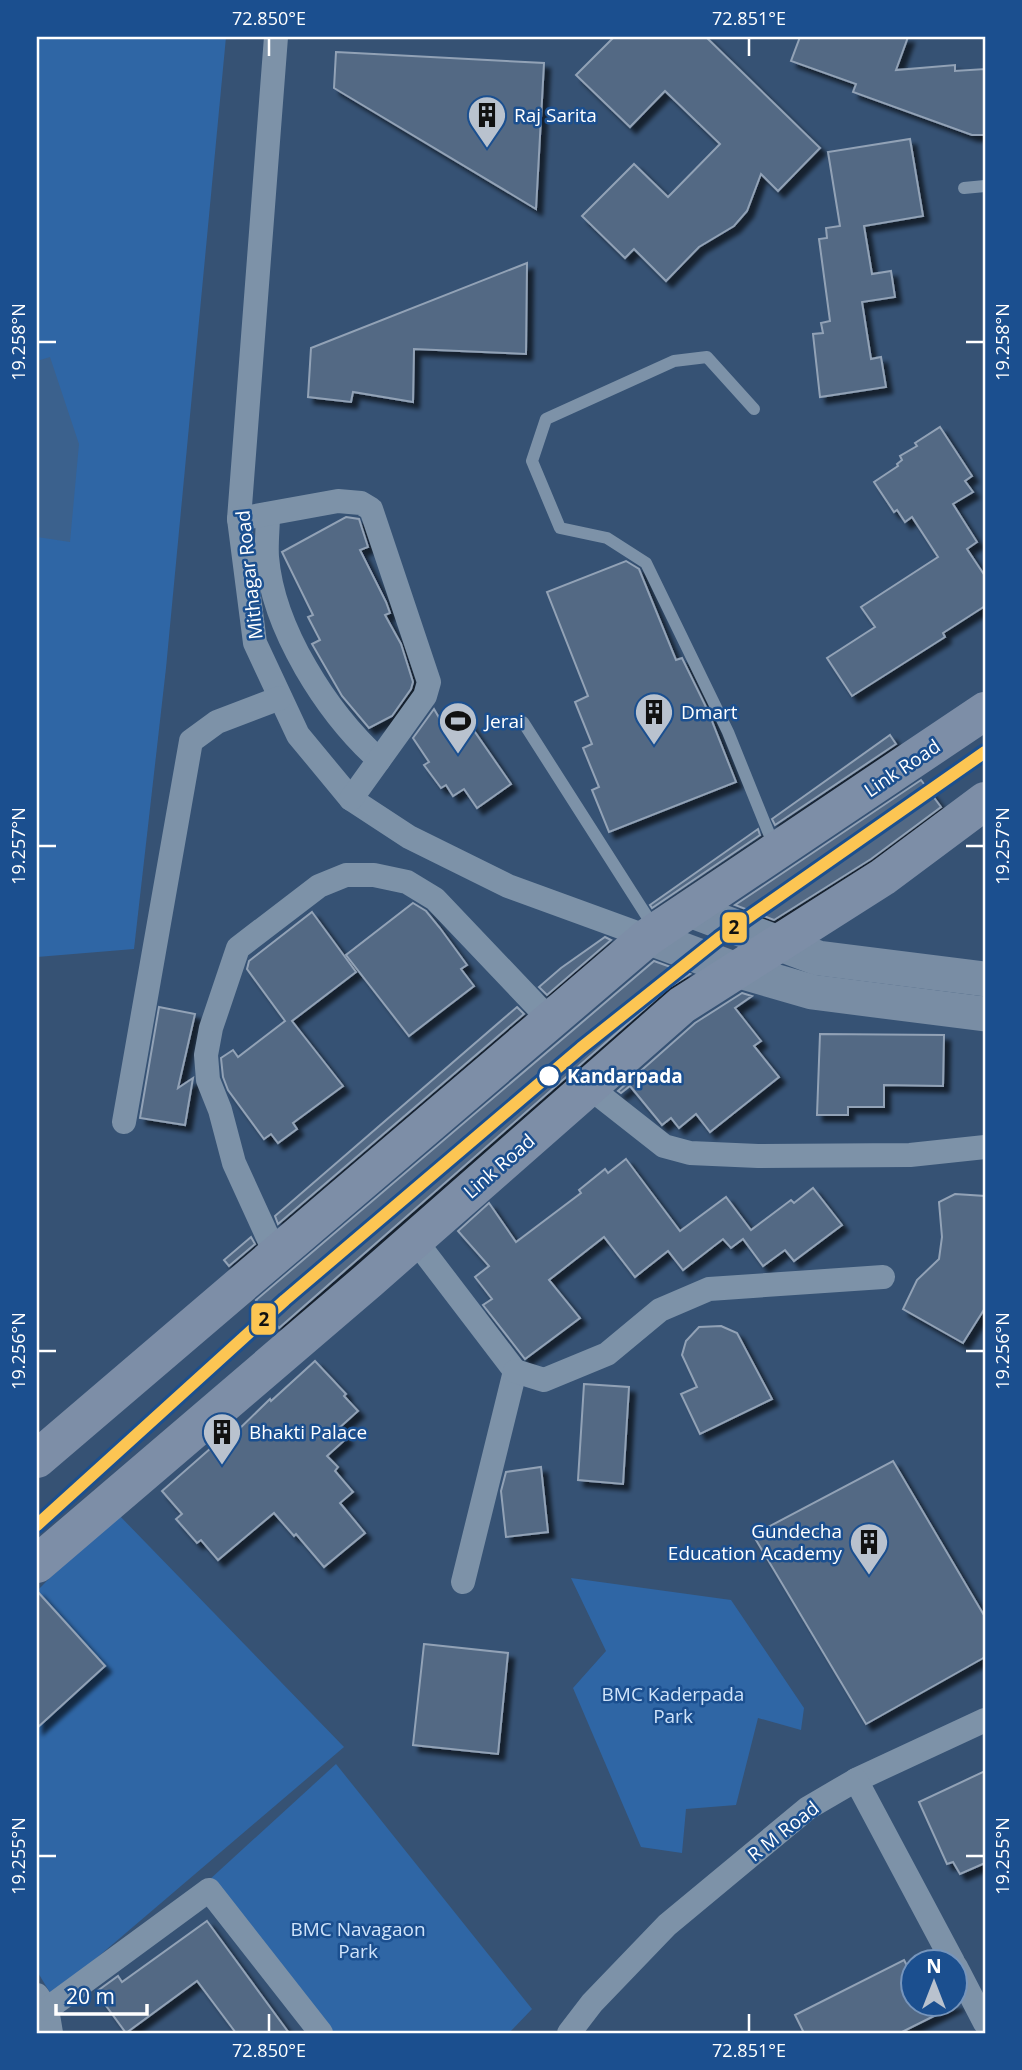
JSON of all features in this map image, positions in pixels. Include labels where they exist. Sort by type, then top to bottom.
[{"type":"main road","name":"Link Road","points":[[37,1459],[652,934],[777,853],[985,711]]},
{"type":"main road","name":"Link Road","points":[[37,1564],[415,1240],[682,1006],[883,877],[985,801]]},
{"type":"main road","points":[[690,910],[818,958],[985,979]]},
{"type":"main road","points":[[652,934],[736,970],[812,992],[985,1014]]},
{"type":"street","name":"Mithagar Road","points":[[276,37],[239,519],[254,643],[298,735],[351,799],[409,837],[508,886],[652,934]]},
{"type":"street","points":[[239,519],[338,501],[361,503],[370,509],[429,682],[425,696],[351,799]]},
{"type":"street","points":[[268,514],[267,557],[284,622],[320,691],[357,739],[379,760]]},
{"type":"street","points":[[124,1122],[191,741],[217,722],[280,698]]},
{"type":"street","points":[[276,1255],[234,1163],[220,1110],[208,1080],[206,1055],[211,1028],[238,948],[319,886],[346,875],[374,875],[407,882],[435,900],[551,1021]]},
{"type":"street","points":[[589,1087],[664,1146],[690,1153],[758,1156],[910,1155],[985,1147]]},
{"type":"street","points":[[415,1240],[515,1371],[544,1380],[607,1354],[660,1310],[709,1289],[883,1277]]},
{"type":"street","points":[[463,1582],[515,1371]]},
{"type":"street","name":"R M Road","points":[[569,2033],[593,2003],[667,1925],[808,1808],[856,1780],[985,1720]]},
{"type":"street","points":[[856,1780],[946,1948]]},
{"type":"street","points":[[45,2013],[209,1890],[321,2033]]},
{"type":"street","points":[[970,1994],[985,2023]]},
{"type":"lane","points":[[964,188],[985,186]]},
{"type":"lane","points":[[754,409],[707,357],[674,361],[547,419],[532,461],[560,528],[607,538],[646,563],[728,732],[777,853]]},
{"type":"lane","points":[[523,722],[652,934]]},
{"type":"green space","points":[[37,37],[226,37],[166,668],[134,949],[37,957]]},
{"type":"green space","points":[[115,1511],[344,1747],[52,1996],[37,1971],[37,1591]]},
{"type":"green space","name":"BMC Kaderpada Park","points":[[571,1578],[731,1600],[804,1708],[801,1730],[758,1718],[736,1805],[686,1809],[682,1853],[641,1847],[573,1688],[606,1651]]},
{"type":"green space","name":"BMC Navagaon Park","points":[[336,1764],[532,2009],[509,2033],[308,2033],[208,1881]]},
{"type":"shaded area","points":[[50,357],[79,444],[70,542],[37,537],[37,361]]},
{"type":"building","points":[[614,37],[706,37],[820,148],[778,191],[761,174],[747,211],[734,226],[699,247],[666,281],[634,249],[625,258],[582,216],[634,164],[668,197],[720,144],[665,91],[630,127],[576,75]]},
{"type":"building","points":[[800,37],[908,37],[896,70],[955,65],[955,71],[985,69],[985,135],[972,135],[853,92],[856,84],[791,61]]},
{"type":"building","name":"Raj Sarita","points":[[336,52],[544,63],[536,209],[334,88]]},
{"type":"building","points":[[910,139],[923,216],[864,226],[872,274],[891,271],[895,297],[862,302],[871,359],[881,357],[886,387],[820,397],[813,334],[823,333],[821,323],[830,321],[819,239],[827,238],[826,228],[840,226],[828,152]]},
{"type":"building","points":[[527,263],[526,354],[414,349],[413,402],[353,392],[351,402],[308,397],[311,348]]},
{"type":"building","points":[[940,427],[972,476],[965,481],[973,492],[953,504],[977,542],[967,549],[985,576],[985,606],[943,633],[945,637],[852,696],[827,658],[875,627],[861,607],[938,557],[912,517],[905,522],[897,510],[894,512],[874,482],[898,466],[902,460],[900,456],[917,446],[915,443]]},
{"type":"building","points":[[346,517],[359,519],[368,547],[360,550],[386,602],[390,613],[385,615],[401,644],[413,682],[392,716],[369,728],[342,696],[312,644],[320,640],[308,617],[313,615],[282,552]]},
{"type":"building","name":"Dmart","points":[[626,561],[639,569],[676,660],[682,658],[708,711],[736,782],[609,832],[592,790],[599,787],[583,748],[592,744],[575,702],[588,696],[547,592]]},
{"type":"building","name":"Jerai","points":[[434,709],[441,721],[459,709],[511,784],[477,808],[464,789],[453,796],[446,785],[441,788],[424,765],[429,762],[413,738]]},
{"type":"building","points":[[890,735],[896,744],[775,825],[772,819]]},
{"type":"building","points":[[921,780],[941,807],[871,859],[774,920],[735,905]]},
{"type":"building","points":[[758,829],[760,835],[652,908],[650,905]]},
{"type":"building","points":[[413,903],[426,911],[440,928],[467,965],[461,969],[474,986],[409,1036],[346,955]]},
{"type":"building","points":[[312,912],[356,972],[292,1021],[343,1086],[293,1123],[297,1129],[278,1143],[271,1134],[264,1139],[228,1090],[223,1077],[221,1058],[233,1050],[238,1057],[285,1021],[247,969],[249,961]]},
{"type":"building","points":[[605,937],[611,940],[547,995],[539,987],[561,968]]},
{"type":"building","points":[[654,961],[690,974],[668,988],[279,1328],[256,1300]]},
{"type":"building","points":[[742,993],[752,996],[735,1008],[761,1041],[754,1046],[779,1077],[710,1132],[696,1114],[679,1128],[671,1118],[662,1125],[630,1086],[621,1093],[618,1091],[695,1023]]},
{"type":"building","points":[[159,1007],[195,1014],[178,1088],[193,1078],[185,1125],[140,1118]]},
{"type":"building","points":[[517,1007],[524,1014],[278,1224],[275,1216]]},
{"type":"building","points":[[820,1034],[944,1035],[943,1086],[884,1085],[884,1107],[848,1107],[848,1115],[817,1115]]},
{"type":"building","points":[[626,1159],[680,1231],[726,1197],[751,1230],[791,1200],[794,1203],[813,1188],[842,1225],[794,1261],[785,1250],[763,1266],[743,1239],[731,1248],[723,1239],[683,1270],[668,1251],[635,1277],[604,1237],[549,1280],[580,1318],[525,1359],[483,1305],[492,1299],[475,1277],[489,1266],[458,1231],[489,1203],[516,1242],[581,1193],[579,1190],[605,1169],[608,1173]]},
{"type":"building","points":[[955,1194],[985,1196],[985,1308],[963,1343],[903,1309],[917,1280],[939,1259],[942,1237],[939,1202]]},
{"type":"building","points":[[251,1237],[255,1244],[229,1266],[224,1260]]},
{"type":"building","points":[[721,1326],[737,1333],[772,1399],[700,1434],[681,1394],[697,1387],[682,1355],[686,1341],[699,1327]]},
{"type":"building","name":"Bhakti Palace","points":[[315,1361],[358,1411],[338,1429],[347,1438],[327,1456],[338,1467],[335,1471],[353,1492],[340,1503],[365,1533],[324,1567],[274,1513],[218,1560],[201,1540],[197,1543],[176,1519],[182,1514],[162,1491],[228,1433],[231,1437]]},
{"type":"building","points":[[584,1384],[629,1387],[623,1484],[578,1480]]},
{"type":"building","name":"Gundecha Education Academy","points":[[893,1461],[985,1617],[985,1657],[866,1724],[753,1535]]},
{"type":"building","points":[[541,1467],[548,1532],[506,1537],[501,1491],[506,1472]]},
{"type":"building","points":[[37,1591],[105,1666],[37,1728]]},
{"type":"building","points":[[424,1644],[508,1653],[498,1754],[413,1745]]},
{"type":"building","points":[[985,1771],[985,1863],[960,1874],[953,1862],[947,1864],[919,1802]]},
{"type":"building","points":[[207,1921],[289,2033],[236,2033],[197,1981],[126,2033],[96,1992],[118,1976],[122,1982]]},
{"type":"building","points":[[900,1962],[900,2018],[930,2018],[900,2033],[804,2033],[795,2015]]},
{"type":"transit line","name":"2","points":[[37,1525],[285,1300],[581,1048],[719,938],[985,752]]},
{"type":"place","name":"Raj Sarita","points":[[487,149]]},
{"type":"place","name":"Dmart","points":[[654,746]]},
{"type":"place","name":"Jerai","points":[[458,755]]},
{"type":"place","name":"Kandarpada","points":[[549,1076]]},
{"type":"place","name":"Bhakti Palace","points":[[222,1466]]},
{"type":"place","name":"Gundecha Education Academy","points":[[869,1576]]}]
